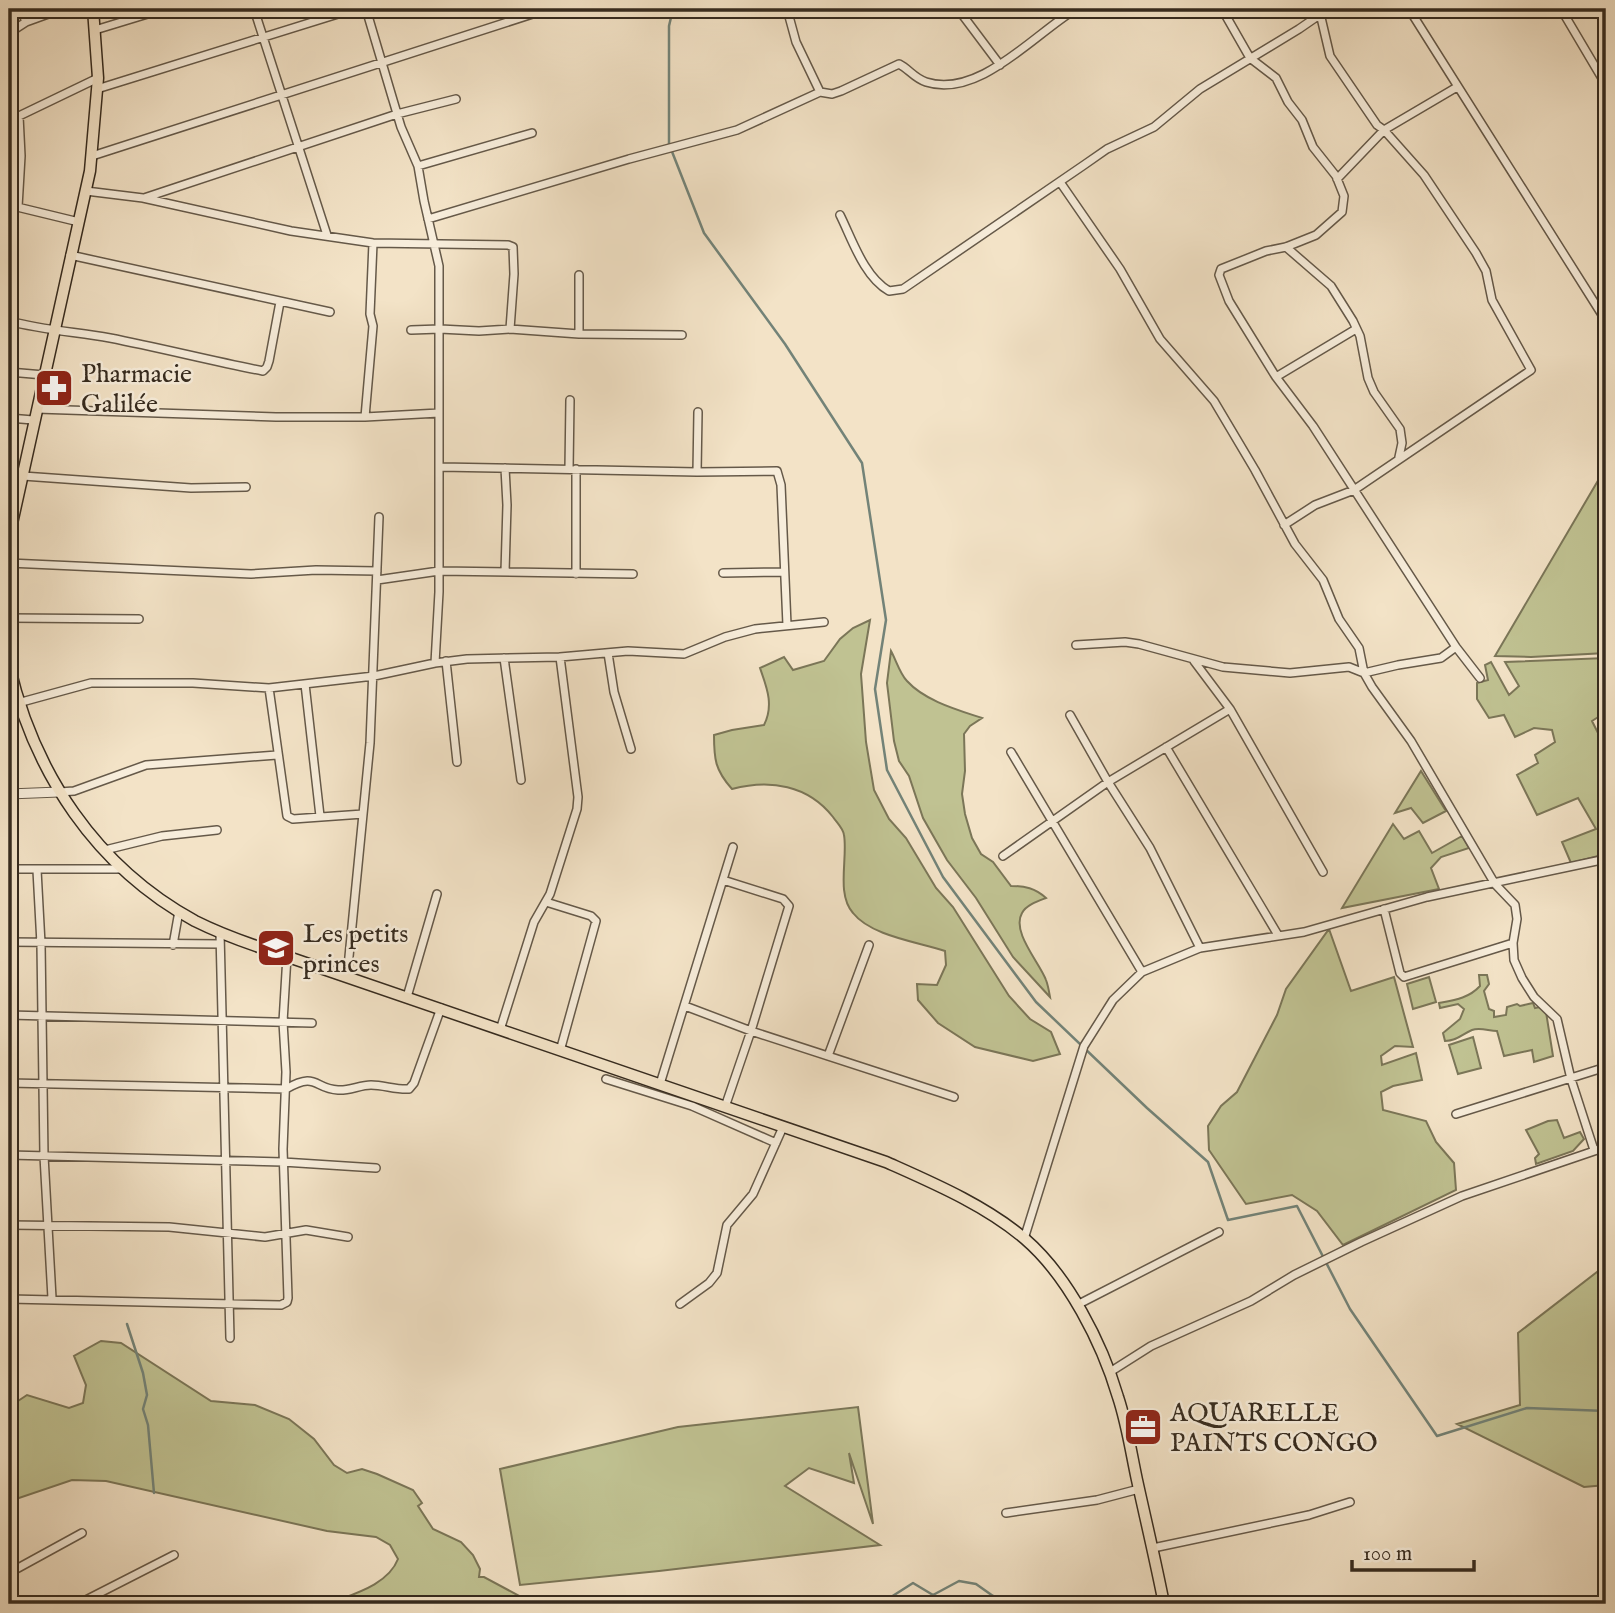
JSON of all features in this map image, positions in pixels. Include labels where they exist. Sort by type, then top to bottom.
[{"type":"highway","points":[[9,537],[92,156],[98,83],[93,9]]},
{"type":"highway","points":[[9,665],[18,703],[37,751],[60,792],[105,850],[141,885],[220,938],[286,956],[886,1162],[926,1180],[989,1215],[1024,1239],[1051,1266],[1077,1305],[1110,1372],[1119,1400],[1164,1604]]},
{"type":"street","points":[[21,9],[26,22]]},
{"type":"street","points":[[9,33],[26,22],[62,9]]},
{"type":"street","points":[[95,30],[164,9]]},
{"type":"street","points":[[254,9],[327,235]]},
{"type":"street","points":[[18,207],[21,156],[19,116],[98,83],[263,38],[354,9]]},
{"type":"street","points":[[366,9],[397,114],[418,166],[439,266],[439,570],[435,663]]},
{"type":"street","points":[[517,9],[519,18]]},
{"type":"street","points":[[92,156],[548,9]]},
{"type":"street","points":[[787,9],[796,42],[820,92]]},
{"type":"street","points":[[958,9],[1000,65]]},
{"type":"street","points":[[428,219],[737,130],[820,92],[832,94],[841,91],[900,64],[913,76],[942,86],[957,85],[1000,65],[1060,18],[1076,9]]},
{"type":"street","points":[[1222,9],[1250,58],[1276,78],[1309,133],[1313,147],[1337,179],[1345,196],[1342,212],[1317,235],[1247,260],[1227,264],[1221,269],[1220,275],[1229,301],[1276,377],[1313,426],[1456,647],[1480,678]]},
{"type":"street","points":[[1409,9],[1606,321]]},
{"type":"street","points":[[1561,9],[1606,85]]},
{"type":"street","points":[[840,215],[869,271],[884,288],[895,291],[903,289],[1107,149],[1154,127],[1200,89],[1323,10],[1325,38],[1330,56],[1377,125],[1424,175],[1476,253],[1490,284],[1492,300],[1531,370],[1354,490],[1315,505],[1284,524]]},
{"type":"street","points":[[1337,179],[1384,130],[1457,87]]},
{"type":"street","points":[[142,198],[397,114],[456,99]]},
{"type":"street","points":[[418,166],[532,133]]},
{"type":"street","points":[[1060,181],[1120,269],[1160,339],[1214,401],[1295,544],[1323,580],[1339,619],[1359,648],[1364,673],[1411,741],[1495,884],[1514,905],[1517,912],[1514,960],[1522,978],[1541,1006],[1557,1019],[1594,1150]]},
{"type":"street","points":[[86,191],[142,198],[291,232],[373,243],[508,245],[513,247],[514,274],[510,329]]},
{"type":"street","points":[[9,205],[79,222]]},
{"type":"street","points":[[365,417],[373,326],[370,314],[373,243]]},
{"type":"street","points":[[1286,247],[1331,286],[1356,329],[1374,392],[1401,429],[1399,457]]},
{"type":"street","points":[[70,255],[330,312]]},
{"type":"street","points":[[579,275],[579,334]]},
{"type":"street","points":[[9,321],[41,330],[134,343],[263,371],[269,361],[280,302]]},
{"type":"street","points":[[411,330],[510,329],[579,334],[682,335]]},
{"type":"street","points":[[1276,377],[1356,329]]},
{"type":"street","points":[[9,372],[44,375]]},
{"type":"street","points":[[570,400],[576,574]]},
{"type":"street","points":[[697,472],[698,412]]},
{"type":"street","points":[[9,418],[35,415],[365,417],[439,413]]},
{"type":"street","points":[[440,467],[777,471],[781,485],[786,625]]},
{"type":"street","points":[[505,468],[505,572]]},
{"type":"street","points":[[9,475],[191,488],[246,487]]},
{"type":"street","points":[[347,977],[374,676],[373,615],[379,517]]},
{"type":"street","points":[[9,563],[251,574],[316,570],[377,571]]},
{"type":"street","points":[[377,580],[439,570],[633,574]]},
{"type":"street","points":[[723,573],[784,572]]},
{"type":"street","points":[[9,618],[139,619]]},
{"type":"street","points":[[18,703],[91,683],[193,683],[269,688],[374,676],[446,662],[628,651],[684,654],[725,637],[755,629],[824,622]]},
{"type":"street","points":[[1076,645],[1125,642],[1223,667],[1280,672],[1349,667],[1364,673],[1441,658],[1456,647]]},
{"type":"street","points":[[608,653],[614,692],[631,749]]},
{"type":"street","points":[[500,1030],[537,916],[546,902],[577,809],[578,797],[560,657]]},
{"type":"street","points":[[504,658],[521,780]]},
{"type":"street","points":[[1194,660],[1230,709],[1323,872]]},
{"type":"street","points":[[446,662],[457,762]]},
{"type":"street","points":[[305,684],[320,816]]},
{"type":"street","points":[[269,688],[287,816],[293,819],[363,814]]},
{"type":"street","points":[[1003,856],[1108,782],[1230,709]]},
{"type":"street","points":[[1070,715],[1150,848],[1200,948]]},
{"type":"street","points":[[1166,747],[1278,935]]},
{"type":"street","points":[[1011,752],[1142,972]]},
{"type":"street","points":[[9,794],[74,791],[146,765],[277,755]]},
{"type":"street","points":[[105,850],[162,836],[217,830]]},
{"type":"street","points":[[660,1084],[733,847]]},
{"type":"street","points":[[1024,1239],[1084,1046],[1113,1000],[1142,972],[1200,948],[1304,932],[1427,897],[1606,859]]},
{"type":"street","points":[[9,869],[124,869]]},
{"type":"street","points":[[37,870],[41,944],[41,1083],[52,1298]]},
{"type":"street","points":[[723,880],[783,899],[789,906],[751,1031],[724,1107]]},
{"type":"street","points":[[407,998],[437,894]]},
{"type":"street","points":[[546,902],[596,920],[560,1051]]},
{"type":"street","points":[[1384,909],[1400,974],[1404,977],[1513,943]]},
{"type":"street","points":[[173,945],[179,911]]},
{"type":"street","points":[[9,942],[173,945],[220,938],[226,1089],[230,1338]]},
{"type":"street","points":[[828,1056],[869,945]]},
{"type":"street","points":[[9,1299],[52,1298],[281,1306],[286,1303],[286,1089],[283,1022],[286,956]]},
{"type":"street","points":[[685,1006],[751,1031],[954,1097]]},
{"type":"street","points":[[9,1083],[286,1089],[308,1081],[336,1090],[373,1085],[409,1089],[414,1083],[440,1008]]},
{"type":"street","points":[[9,1015],[312,1023]]},
{"type":"street","points":[[1456,1114],[1606,1067]]},
{"type":"street","points":[[606,1079],[692,1106],[776,1143]]},
{"type":"street","points":[[680,1304],[709,1283],[717,1273],[727,1225],[753,1194],[783,1126]]},
{"type":"street","points":[[1110,1372],[1172,1335],[1251,1301],[1294,1275],[1462,1196],[1606,1147]]},
{"type":"street","points":[[9,1155],[284,1162],[376,1168]]},
{"type":"street","points":[[9,1225],[169,1227],[265,1237],[306,1230],[348,1237]]},
{"type":"street","points":[[1077,1305],[1219,1232]]},
{"type":"street","points":[[1006,1513],[1097,1500],[1139,1489]]},
{"type":"street","points":[[1153,1548],[1309,1515],[1350,1502]]},
{"type":"street","points":[[9,1573],[82,1533]]},
{"type":"street","points":[[78,1604],[174,1555]]},
{"type":"green space","points":[[1606,467],[1606,653],[1495,656]]},
{"type":"green space","points":[[870,620],[861,674],[866,742],[874,790],[889,819],[906,838],[936,888],[953,907],[1009,996],[1030,1019],[1051,1032],[1060,1054],[1033,1061],[975,1047],[938,1023],[918,1000],[917,984],[937,985],[946,965],[945,951],[883,933],[861,921],[853,913],[845,896],[844,835],[833,817],[812,798],[787,787],[760,785],[732,789],[719,770],[715,758],[714,735],[764,725],[767,718],[768,696],[760,668],[784,657],[793,670],[824,661],[840,639],[853,628]]},
{"type":"green space","points":[[891,651],[902,675],[914,688],[942,704],[982,718],[964,734],[965,771],[962,794],[965,814],[972,838],[981,854],[993,862],[1011,886],[1030,888],[1046,898],[1026,908],[1022,913],[1020,929],[1046,980],[1050,997],[1013,957],[976,898],[947,860],[923,818],[909,776],[899,761],[894,741],[887,683]]},
{"type":"green space","points":[[1606,658],[1606,712],[1592,721],[1602,741],[1606,738],[1606,854],[1571,863],[1562,842],[1596,829],[1578,798],[1537,815],[1517,775],[1538,763],[1535,755],[1555,742],[1552,730],[1534,728],[1515,737],[1504,715],[1489,718],[1477,699],[1477,683],[1488,680],[1485,665],[1491,662],[1509,695],[1519,686],[1505,662]]},
{"type":"green space","points":[[1421,771],[1446,811],[1423,823],[1411,808],[1395,813]]},
{"type":"green space","points":[[1393,824],[1404,839],[1419,831],[1432,853],[1462,836],[1469,848],[1441,857],[1431,868],[1439,889],[1342,908]]},
{"type":"green space","points":[[1329,929],[1351,991],[1394,977],[1413,1047],[1395,1046],[1381,1056],[1382,1065],[1416,1053],[1422,1080],[1393,1086],[1381,1092],[1383,1110],[1426,1121],[1436,1142],[1454,1163],[1456,1190],[1343,1245],[1317,1211],[1292,1195],[1246,1204],[1209,1150],[1208,1126],[1221,1106],[1237,1092],[1277,1015],[1286,989]]},
{"type":"green space","points":[[1479,975],[1487,975],[1489,984],[1484,991],[1489,1009],[1494,1011],[1494,1017],[1506,1015],[1507,1007],[1517,1004],[1520,1006],[1533,1003],[1535,1008],[1540,1007],[1546,1012],[1553,1056],[1534,1062],[1532,1050],[1504,1056],[1497,1031],[1475,1029],[1456,1039],[1445,1041],[1443,1033],[1460,1019],[1464,1009],[1458,1004],[1440,1008],[1439,1003],[1471,993],[1480,986]]},
{"type":"green space","points":[[1429,977],[1436,1002],[1413,1009],[1407,984]]},
{"type":"green space","points":[[1473,1037],[1481,1068],[1458,1074],[1449,1045]]},
{"type":"green space","points":[[1557,1120],[1564,1138],[1580,1132],[1584,1139],[1573,1151],[1536,1164],[1535,1158],[1539,1154],[1526,1130]]},
{"type":"green space","points":[[1606,1265],[1606,1485],[1584,1487],[1457,1424],[1520,1405],[1518,1333]]},
{"type":"green space","points":[[101,1341],[121,1343],[211,1401],[255,1405],[289,1419],[314,1439],[334,1465],[347,1473],[362,1469],[413,1490],[422,1503],[418,1506],[433,1529],[461,1542],[473,1555],[480,1569],[479,1577],[484,1577],[523,1598],[526,1604],[328,1604],[369,1588],[386,1576],[398,1559],[390,1545],[376,1537],[327,1531],[106,1481],[72,1480],[19,1498],[9,1498],[9,1407],[27,1395],[69,1408],[83,1403],[86,1385],[74,1356]]},
{"type":"green space","points":[[858,1407],[873,1524],[849,1453],[854,1483],[809,1468],[785,1486],[880,1545],[520,1585],[500,1469],[678,1427]]},
{"type":"waterway","points":[[673,9],[669,26],[669,144],[704,233],[785,344],[862,463],[886,620],[875,689],[887,770],[943,877],[1036,1002],[1208,1162],[1228,1220],[1297,1206],[1350,1309],[1437,1436],[1527,1408],[1606,1411]]},
{"type":"waterway","points":[[127,1324],[143,1373],[147,1395],[143,1409],[148,1425],[154,1493]]},
{"type":"waterway","points":[[880,1604],[913,1583],[933,1595],[959,1581],[976,1584],[993,1596],[1014,1604]]},
{"type":"waterway","points":[[660,1604],[675,1599],[685,1604]]},
{"type":"place","name":"Pharmacie Galilée","points":[[54,388]]},
{"type":"place","name":"Les petits princes","points":[[276,948]]},
{"type":"place","name":"AQUARELLE PAINTS CONGO","points":[[1143,1427]]}]
